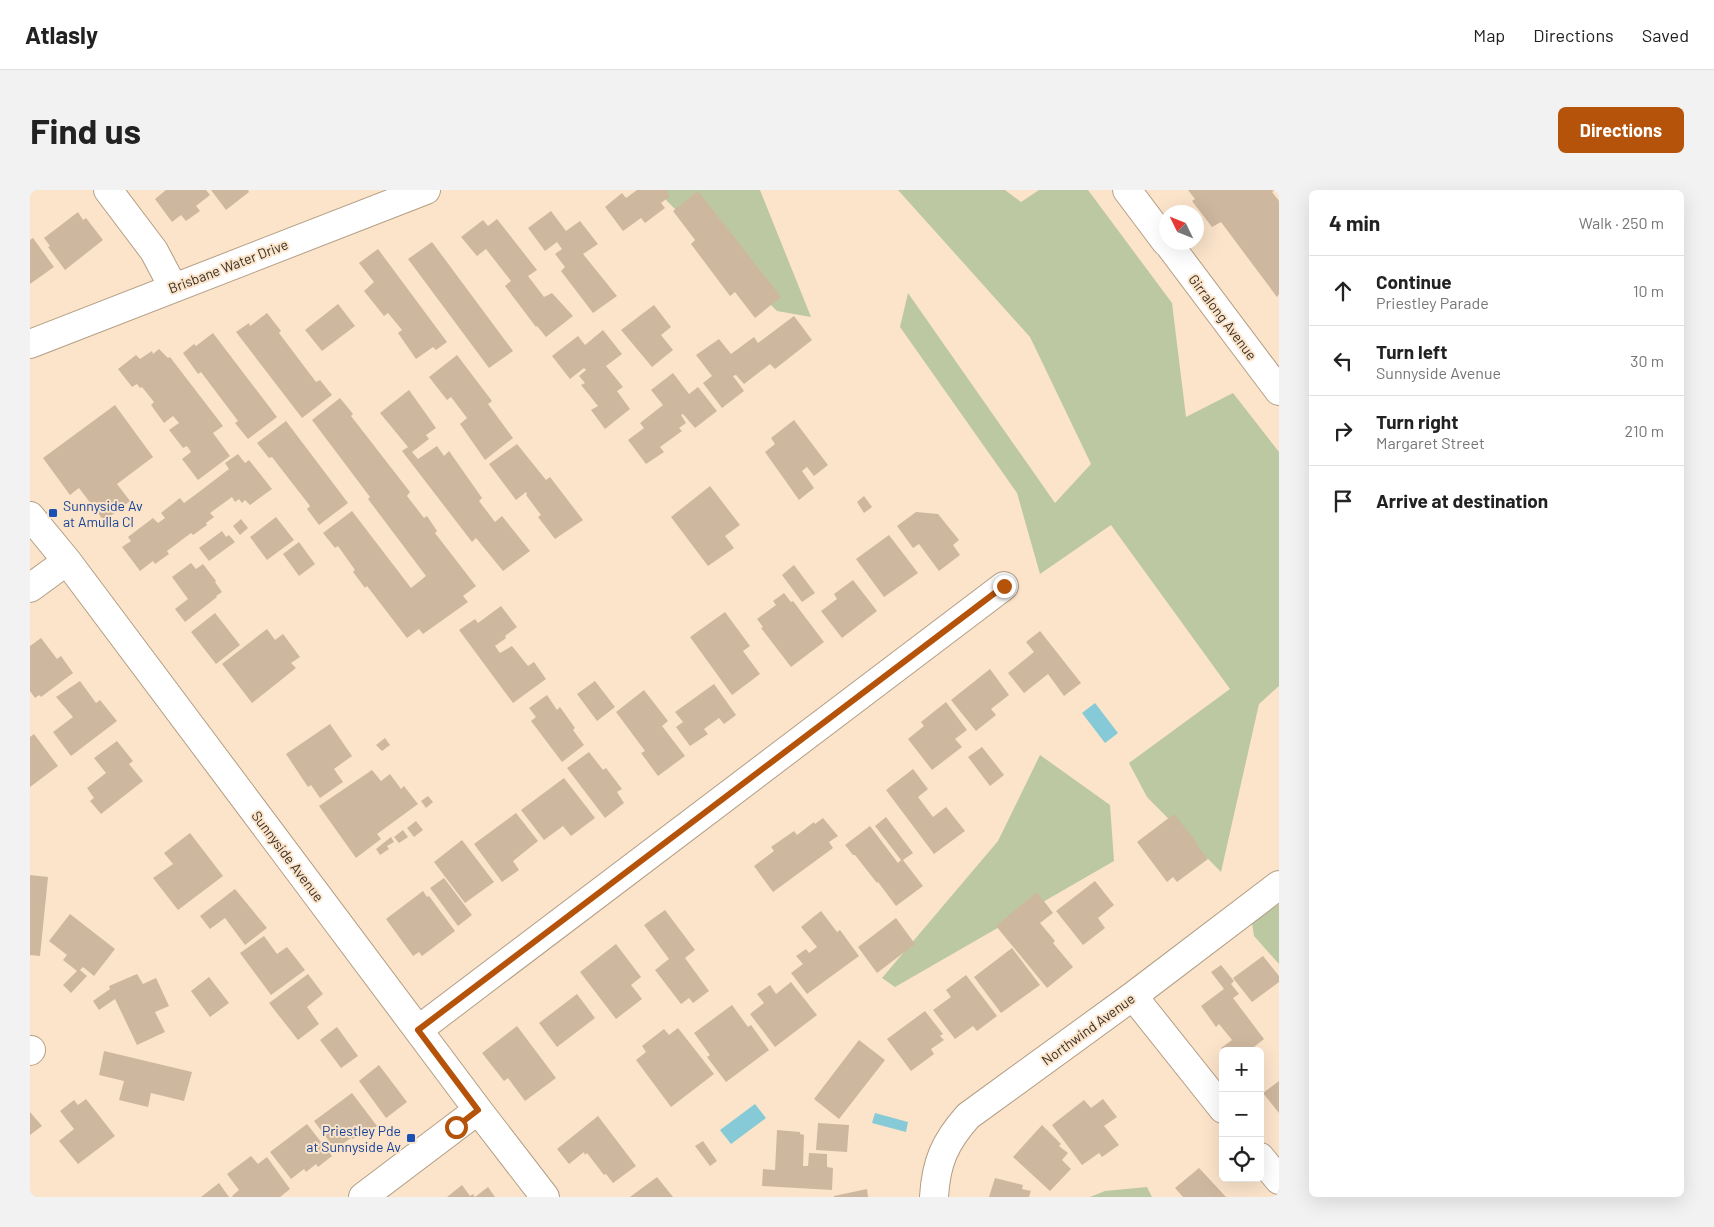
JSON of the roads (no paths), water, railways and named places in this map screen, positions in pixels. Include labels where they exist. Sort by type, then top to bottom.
[{"type":"street","points":[[108,190],[154,251],[173,287]]},
{"type":"street","name":"Brisbane Water Drive","points":[[30,344],[426,190]]},
{"type":"street","name":"Girralong Avenue","points":[[1127,190],[1159,232]]},
{"type":"street","name":"Girralong Avenue","points":[[1173,250],[1279,391]]},
{"type":"street","name":"Sunnyside Avenue","points":[[30,516],[67,561],[545,1197]]},
{"type":"street","points":[[30,588],[67,561]]},
{"type":"street","points":[[418,1030],[1004,586]]},
{"type":"street","name":"Northwind Avenue","points":[[934,1197],[935,1177],[945,1145],[968,1116],[1133,996],[1279,885]]},
{"type":"street","points":[[1133,996],[1219,1104]]},
{"type":"street","points":[[363,1197],[478,1110]]},
{"type":"street","points":[[1264,1162],[1279,1180]]},
{"type":"water","points":[[1095,703],[1118,733],[1105,743],[1082,713]]},
{"type":"water","points":[[755,1104],[766,1118],[731,1144],[720,1130]]},
{"type":"water","points":[[875,1113],[908,1122],[906,1132],[872,1123]]},
{"type":"place","name":"Sunnyside Av at Amulla Cl","points":[[53,513]]},
{"type":"place","name":"Priestley Pde at Sunnyside Av","points":[[411,1138]]}]
